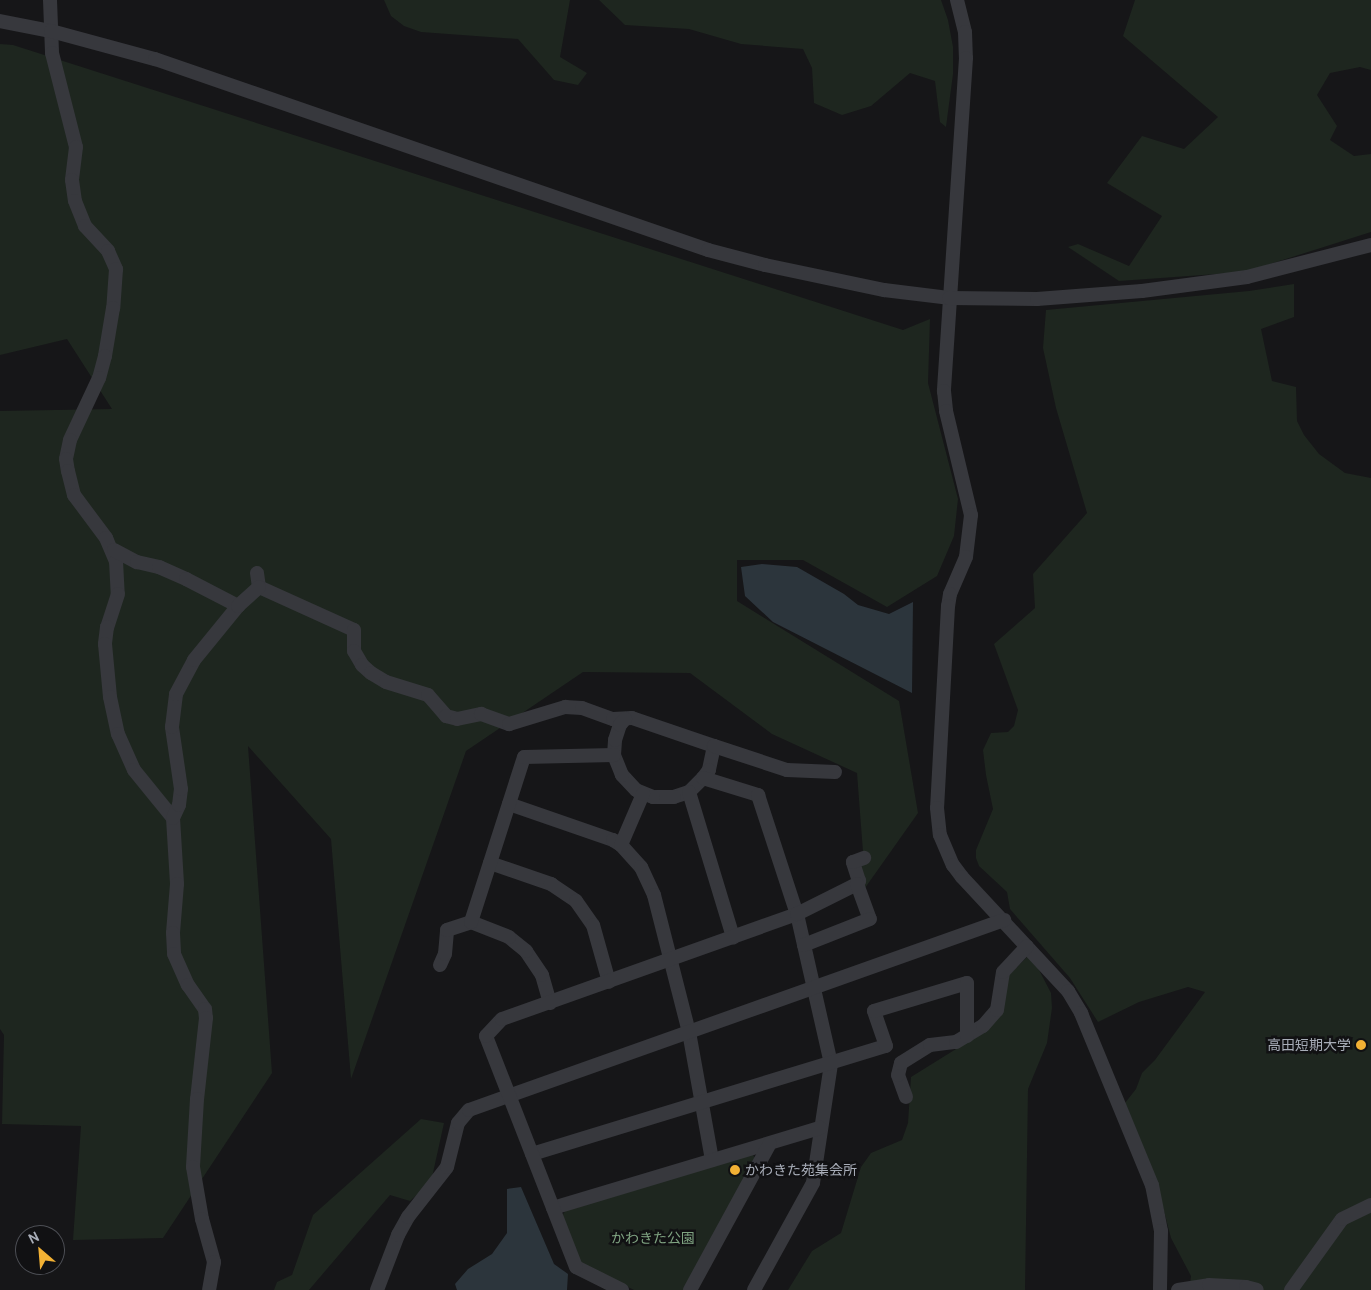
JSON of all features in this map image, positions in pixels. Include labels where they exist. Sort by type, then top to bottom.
[{"type":"street","points":[[50,0],[56,75],[76,147],[72,180],[75,201],[84,226],[108,251],[116,269],[113,308],[105,356],[92,394],[76,425],[66,459],[74,495],[114,550],[137,562],[159,567],[238,606]]},
{"type":"street","points":[[957,0],[965,32],[966,58],[945,400],[971,515],[966,557],[950,594],[948,606],[938,822],[940,835],[953,865],[1068,991],[1076,1006],[1147,1169],[1161,1231],[1160,1290]]},
{"type":"street","points":[[0,21],[51,31],[155,59],[461,163],[708,250],[765,265],[884,290],[950,298],[1037,299],[1180,287],[1263,273],[1371,245]]},
{"type":"street","points":[[114,550],[118,588],[104,644],[110,697],[118,734],[134,770],[173,818]]},
{"type":"street","points":[[210,1290],[214,1262],[202,1219],[194,1167],[197,1099],[206,1018],[204,1009],[178,968],[174,954],[173,933],[177,884],[173,818],[179,805],[181,789],[172,728],[176,694],[194,660],[258,580],[354,630],[354,651],[362,665],[386,682],[428,695],[439,709],[452,719],[481,714],[509,724],[565,707],[582,708],[608,718],[632,718],[787,770],[835,772]]},
{"type":"street","points":[[625,719],[620,725],[615,740],[614,756],[622,775],[643,794],[667,798],[689,792],[704,778],[709,770],[714,746]]},
{"type":"street","points":[[471,922],[524,757],[614,756]]},
{"type":"street","points":[[704,778],[758,794],[797,914],[831,1064],[811,1190],[754,1290]]},
{"type":"street","points":[[689,792],[733,937]]},
{"type":"street","points":[[621,845],[643,794]]},
{"type":"street","points":[[509,804],[597,834],[621,845],[641,867],[651,885],[689,1032],[712,1160]]},
{"type":"street","points":[[804,945],[870,919],[853,862],[864,858]]},
{"type":"street","points":[[490,863],[551,884],[576,901],[593,925],[609,982]]},
{"type":"street","points":[[622,1290],[576,1267],[486,1036],[502,1019],[670,961],[797,914],[858,884]]},
{"type":"street","points":[[377,1290],[398,1235],[408,1217],[447,1167],[458,1123],[469,1110],[1004,920]]},
{"type":"street","points":[[440,965],[445,954],[447,930],[471,922],[509,937],[526,950],[542,976],[550,1003]]},
{"type":"street","points":[[906,1097],[898,1075],[899,1067],[904,1060],[930,1045],[953,1043],[967,1036],[994,1016],[1001,991],[1002,975],[1027,946]]},
{"type":"street","points":[[532,1154],[886,1046],[874,1011],[967,983],[967,1036]]},
{"type":"street","points":[[553,1208],[820,1128]]},
{"type":"street","points":[[690,1290],[770,1143]]},
{"type":"street","points":[[1291,1290],[1342,1219],[1371,1205]]},
{"type":"street","points":[[1178,1290],[1209,1285],[1246,1287],[1257,1290]]},
{"type":"green space","points":[[384,0],[570,0],[560,57],[587,73],[578,85],[554,80],[518,39],[421,32],[404,26],[391,16]]},
{"type":"green space","points":[[599,0],[941,0],[948,20],[953,47],[953,74],[946,127],[940,122],[935,81],[910,73],[871,106],[842,115],[814,103],[812,68],[803,49],[741,44],[689,29],[625,25]]},
{"type":"green space","points":[[1135,0],[1371,0],[1371,70],[1360,67],[1330,73],[1317,95],[1337,126],[1330,140],[1354,156],[1371,154],[1371,232],[1245,272],[1119,281],[1068,247],[1078,244],[1129,266],[1162,216],[1107,183],[1142,136],[1184,149],[1218,117],[1123,36]]},
{"type":"green space","points":[[0,44],[13,45],[903,330],[930,319],[928,383],[958,499],[954,536],[937,576],[887,607],[803,560],[737,560],[737,601],[899,701],[918,813],[865,888],[859,865],[871,860],[863,852],[857,773],[772,734],[690,673],[583,672],[466,751],[351,1079],[331,839],[248,746],[272,1073],[163,1238],[73,1240],[81,1126],[2,1124],[4,1035],[0,1029],[0,411],[112,409],[67,339],[0,355]]},
{"type":"green space","points":[[1294,284],[1294,317],[1261,329],[1272,381],[1296,387],[1297,421],[1304,435],[1319,454],[1345,473],[1371,478],[1371,1290],[1184,1290],[1190,1284],[1191,1276],[1171,1238],[1156,1180],[1125,1103],[1136,1089],[1142,1073],[1155,1060],[1205,992],[1188,987],[1139,1002],[1098,1022],[1070,978],[1010,909],[1007,892],[979,866],[976,850],[993,809],[983,750],[991,733],[1008,732],[1014,726],[1018,710],[994,644],[1035,608],[1033,574],[1087,513],[1056,408],[1043,348],[1046,310],[1249,291]]},
{"type":"green space","points":[[1028,956],[1038,968],[1051,993],[1052,1008],[1047,1043],[1028,1089],[1025,1290],[788,1290],[812,1251],[841,1233],[861,1167],[871,1153],[902,1140],[908,1123],[911,1077],[985,1031],[1007,977]]},
{"type":"green space","points":[[421,1119],[444,1123],[431,1182],[410,1201],[390,1195],[309,1290],[274,1290],[277,1282],[292,1275],[313,1215]]},
{"type":"green space","name":"かわきた公園","points":[[752,1153],[756,1160],[684,1290],[634,1290],[583,1264],[577,1258],[561,1217],[566,1210]]},
{"type":"shaded area","points":[[762,564],[797,567],[844,594],[858,605],[889,614],[913,602],[912,693],[773,622],[745,596],[741,567]]},
{"type":"shaded area","points":[[521,1187],[554,1264],[568,1274],[567,1290],[457,1290],[455,1284],[468,1269],[492,1254],[507,1233],[507,1189]]},
{"type":"place","name":"高田短期大学","points":[[1361,1045]]},
{"type":"place","name":"かわきた苑集会所","points":[[735,1170]]}]
